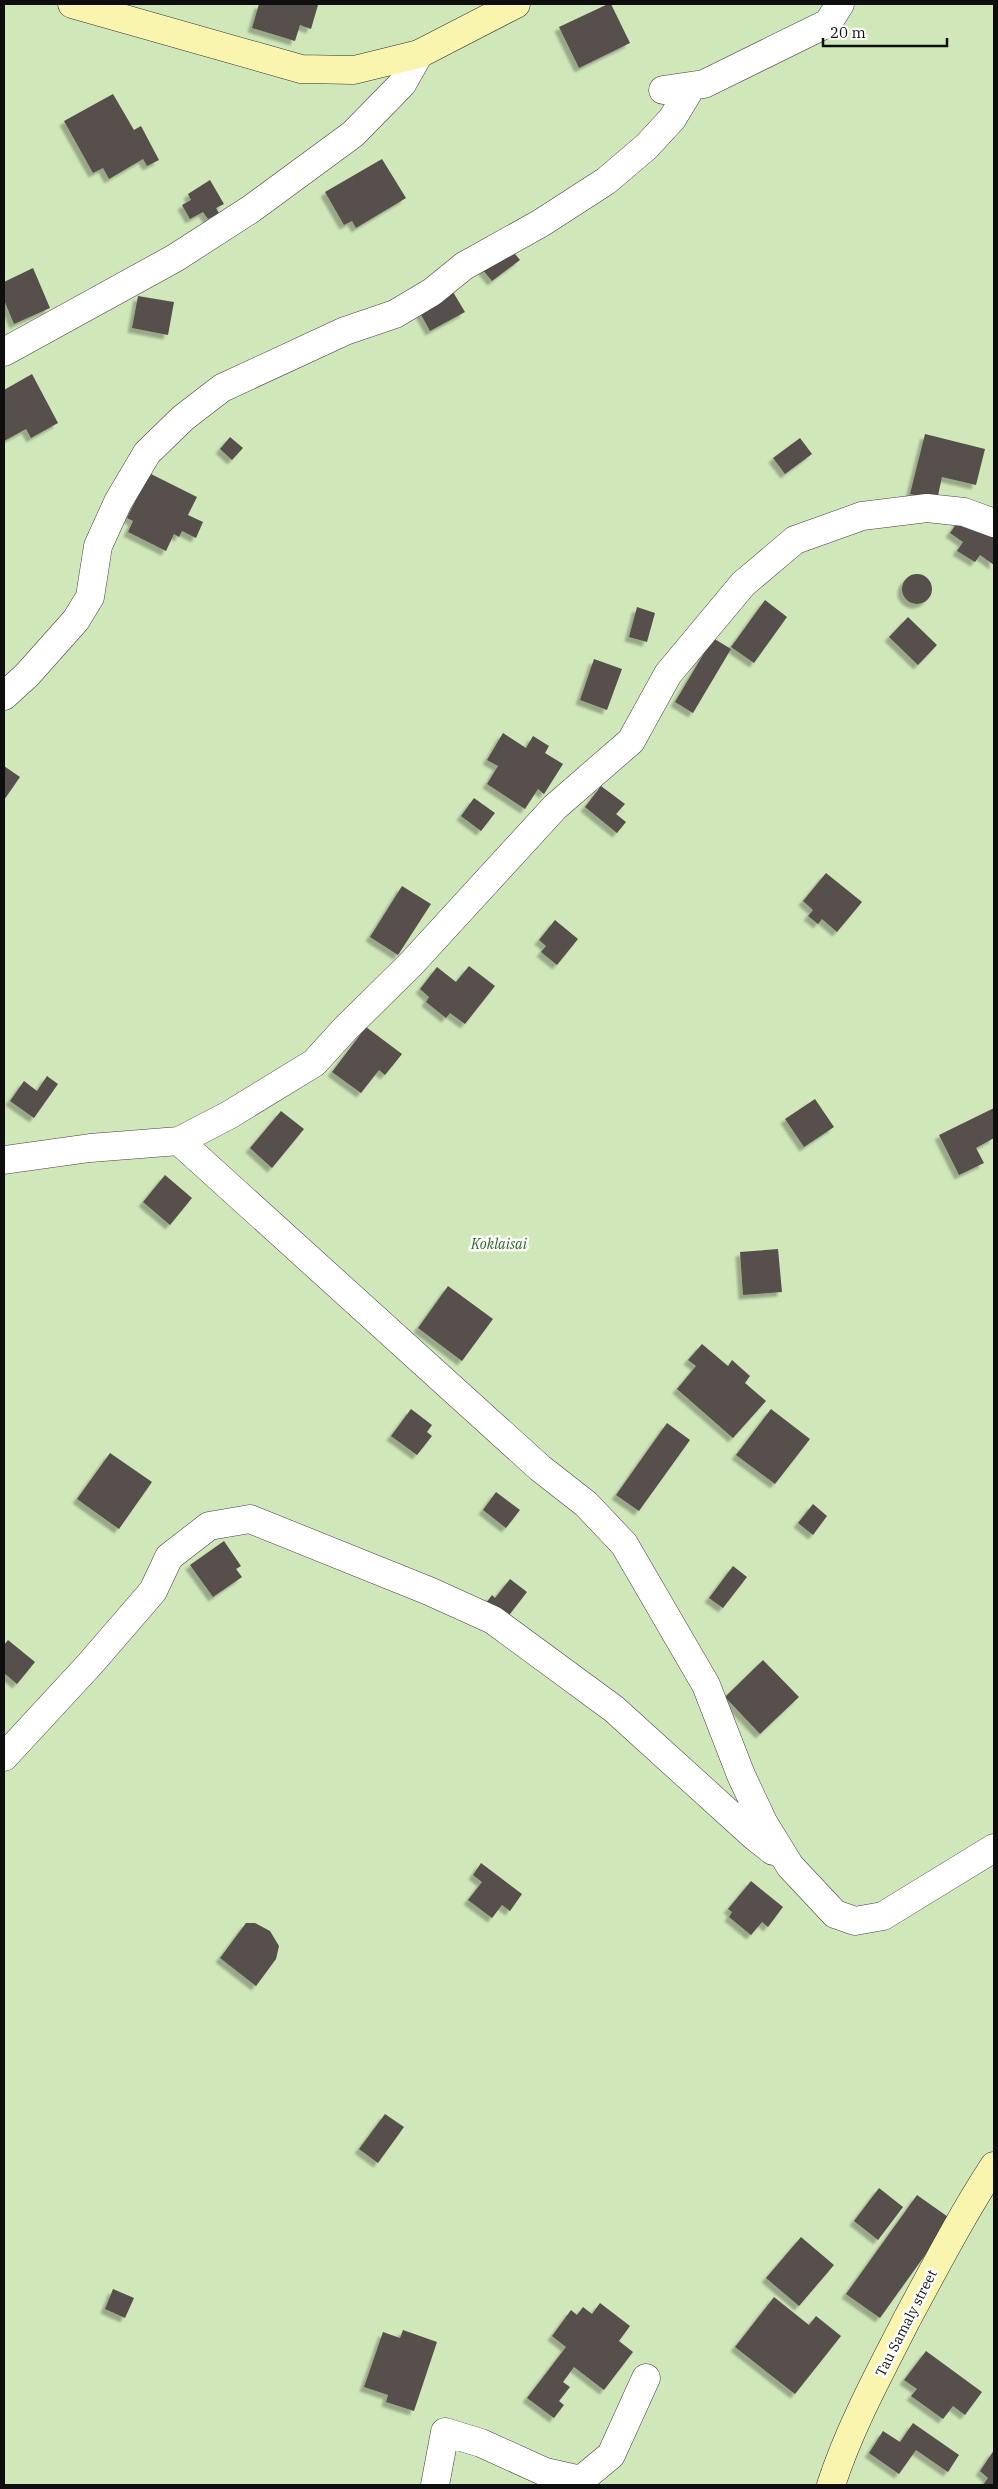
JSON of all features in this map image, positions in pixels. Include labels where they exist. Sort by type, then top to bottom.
[{"type":"street","points":[[72,4],[301,69],[354,70],[419,54],[516,4]]},
{"type":"street","points":[[663,90],[704,84],[828,23],[840,4]]},
{"type":"street","points":[[4,352],[175,258],[251,209],[353,134],[402,84],[419,54]]},
{"type":"street","points":[[4,696],[27,675],[76,620],[90,597],[98,546],[118,502],[147,453],[183,418],[231,384],[344,331],[394,314],[432,292],[464,266],[542,223],[598,186],[646,147],[672,119],[692,86]]},
{"type":"street","points":[[4,1160],[90,1148],[179,1142],[230,1115],[314,1063],[346,1028],[411,964],[555,807],[631,741],[668,674],[743,584],[794,540],[862,516],[927,508],[964,512],[994,523]]},
{"type":"street","points":[[179,1142],[540,1468],[586,1504],[624,1544],[706,1684],[741,1775],[763,1822],[786,1861],[812,1892],[835,1914],[855,1921],[883,1916],[994,1848]]},
{"type":"street","points":[[4,1757],[153,1592],[169,1557],[209,1526],[250,1519],[429,1591],[493,1620],[614,1709],[754,1836],[786,1861]]},
{"type":"street","name":"Tau Samaly street","points":[[831,2485],[846,2440],[895,2342],[949,2240],[994,2166]]},
{"type":"street","points":[[434,2485],[445,2432],[481,2443],[545,2472],[581,2480],[611,2455],[646,2378]]},
{"type":"green space","name":"Koklaisai","points":[[4,4],[994,4],[994,2485],[4,2485]]},
{"type":"building","points":[[259,4],[318,5],[311,29],[300,25],[295,41],[252,28]]},
{"type":"building","points":[[611,4],[630,43],[579,68],[559,27]]},
{"type":"building","points":[[113,94],[134,130],[141,126],[159,160],[147,166],[143,159],[109,179],[103,168],[93,173],[64,121]]},
{"type":"building","points":[[382,159],[406,198],[356,228],[352,221],[344,225],[325,192]]},
{"type":"building","points":[[210,180],[224,204],[216,208],[219,213],[208,219],[203,212],[190,219],[182,205],[191,200],[188,194]]},
{"type":"building","points":[[510,248],[520,260],[492,281],[482,269]]},
{"type":"building","points":[[33,268],[50,308],[14,324],[4,300],[4,282]]},
{"type":"building","points":[[453,292],[465,312],[430,331],[419,311]]},
{"type":"building","points":[[138,296],[174,302],[168,335],[132,328]]},
{"type":"building","points":[[32,374],[58,423],[31,438],[26,429],[4,441],[4,390]]},
{"type":"building","points":[[925,434],[985,449],[976,485],[942,477],[937,500],[910,494]]},
{"type":"building","points":[[230,437],[243,448],[232,460],[220,449]]},
{"type":"building","points":[[800,438],[812,454],[785,474],[773,458]]},
{"type":"building","points":[[149,473],[197,497],[188,515],[203,522],[196,538],[182,531],[179,537],[174,534],[166,551],[128,532],[133,521],[127,518]]},
{"type":"building","points":[[961,517],[994,538],[994,565],[980,555],[975,562],[957,551],[963,542],[950,533]]},
{"type":"building","points":[[917,574],[923,575],[931,583],[931,595],[923,603],[917,604],[911,603],[903,595],[902,589],[903,583],[911,575]]},
{"type":"building","points":[[765,600],[787,617],[754,663],[731,647]]},
{"type":"building","points":[[637,607],[655,613],[647,642],[629,637]]},
{"type":"building","points":[[908,617],[937,645],[918,665],[889,637]]},
{"type":"building","points":[[713,638],[731,649],[693,713],[675,702]]},
{"type":"building","points":[[594,659],[622,669],[607,710],[580,700]]},
{"type":"building","points":[[503,733],[526,748],[533,736],[549,746],[545,753],[563,764],[544,794],[538,789],[525,809],[487,784],[498,766],[487,760]]},
{"type":"building","points":[[4,766],[20,777],[4,800]]},
{"type":"building","points":[[601,786],[625,804],[616,814],[626,822],[617,833],[585,807]]},
{"type":"building","points":[[474,798],[495,813],[481,831],[461,816]]},
{"type":"building","points":[[826,873],[862,902],[837,932],[822,919],[818,924],[808,916],[813,910],[803,901]]},
{"type":"building","points":[[402,886],[431,904],[398,955],[370,937]]},
{"type":"building","points":[[555,920],[578,939],[557,965],[541,952],[546,946],[539,940]]},
{"type":"building","points":[[469,966],[495,986],[465,1024],[450,1013],[446,1018],[426,1002],[429,997],[420,989],[437,967],[456,982]]},
{"type":"building","points":[[366,1027],[402,1054],[385,1075],[379,1070],[361,1093],[332,1072]]},
{"type":"building","points":[[47,1076],[58,1084],[34,1118],[10,1101],[24,1081],[37,1091]]},
{"type":"building","points":[[815,1099],[834,1127],[804,1147],[785,1119]]},
{"type":"building","points":[[994,1108],[994,1138],[976,1148],[984,1163],[959,1175],[939,1135]]},
{"type":"building","points":[[281,1111],[304,1129],[272,1168],[250,1148]]},
{"type":"building","points":[[165,1175],[192,1198],[170,1225],[143,1202]]},
{"type":"building","points":[[778,1249],[782,1292],[743,1295],[740,1252]]},
{"type":"building","points":[[448,1286],[493,1319],[462,1361],[418,1328]]},
{"type":"building","points":[[702,1344],[728,1366],[732,1360],[750,1376],[745,1383],[766,1401],[733,1438],[677,1389],[696,1366],[688,1360]]},
{"type":"building","points":[[411,1409],[432,1425],[427,1432],[432,1436],[417,1455],[391,1436]]},
{"type":"building","points":[[771,1409],[810,1439],[775,1484],[736,1455]]},
{"type":"building","points":[[667,1423],[690,1440],[639,1511],[616,1495]]},
{"type":"building","points":[[110,1453],[152,1482],[119,1529],[77,1499]]},
{"type":"building","points":[[496,1492],[520,1510],[506,1528],[483,1510]]},
{"type":"building","points":[[813,1504],[827,1516],[813,1535],[798,1523]]},
{"type":"building","points":[[224,1541],[241,1566],[236,1569],[242,1577],[213,1597],[190,1565]]},
{"type":"building","points":[[733,1566],[747,1577],[723,1608],[709,1598]]},
{"type":"building","points":[[510,1579],[527,1592],[506,1619],[486,1603],[492,1595],[495,1598]]},
{"type":"building","points":[[8,1640],[35,1662],[17,1684],[4,1673],[4,1645]]},
{"type":"building","points":[[763,1660],[799,1697],[760,1734],[725,1697]]},
{"type":"building","points":[[481,1863],[522,1894],[510,1911],[502,1905],[492,1918],[468,1900],[482,1882],[473,1875]]},
{"type":"building","points":[[751,1881],[783,1907],[768,1927],[762,1922],[751,1935],[729,1917],[732,1912],[728,1909]]},
{"type":"building","points":[[246,1923],[255,1923],[270,1931],[279,1946],[276,1959],[256,1986],[220,1958]]},
{"type":"building","points":[[385,2114],[404,2127],[378,2163],[359,2149]]},
{"type":"building","points":[[879,2188],[903,2207],[878,2240],[854,2221]]},
{"type":"building","points":[[917,2195],[951,2219],[880,2318],[846,2294]]},
{"type":"building","points":[[801,2237],[834,2265],[799,2306],[766,2278]]},
{"type":"building","points":[[113,2289],[134,2298],[125,2318],[105,2309]]},
{"type":"building","points":[[774,2297],[809,2325],[816,2316],[841,2336],[795,2394],[735,2347]]},
{"type":"building","points":[[600,2303],[630,2326],[619,2341],[633,2352],[604,2390],[574,2367],[563,2382],[570,2387],[559,2401],[564,2405],[554,2418],[527,2398],[566,2347],[552,2336],[571,2310],[577,2315],[583,2307],[592,2314]]},
{"type":"building","points":[[403,2330],[437,2342],[414,2411],[386,2402],[388,2395],[364,2387],[383,2332],[400,2338]]},
{"type":"building","points":[[926,2351],[982,2392],[965,2415],[953,2406],[943,2419],[911,2396],[917,2389],[904,2380]]},
{"type":"building","points":[[913,2423],[959,2455],[948,2472],[916,2450],[899,2474],[869,2453],[883,2431],[900,2442]]},
{"type":"building","points":[[994,2450],[994,2485],[983,2485],[988,2478],[980,2471]]}]
